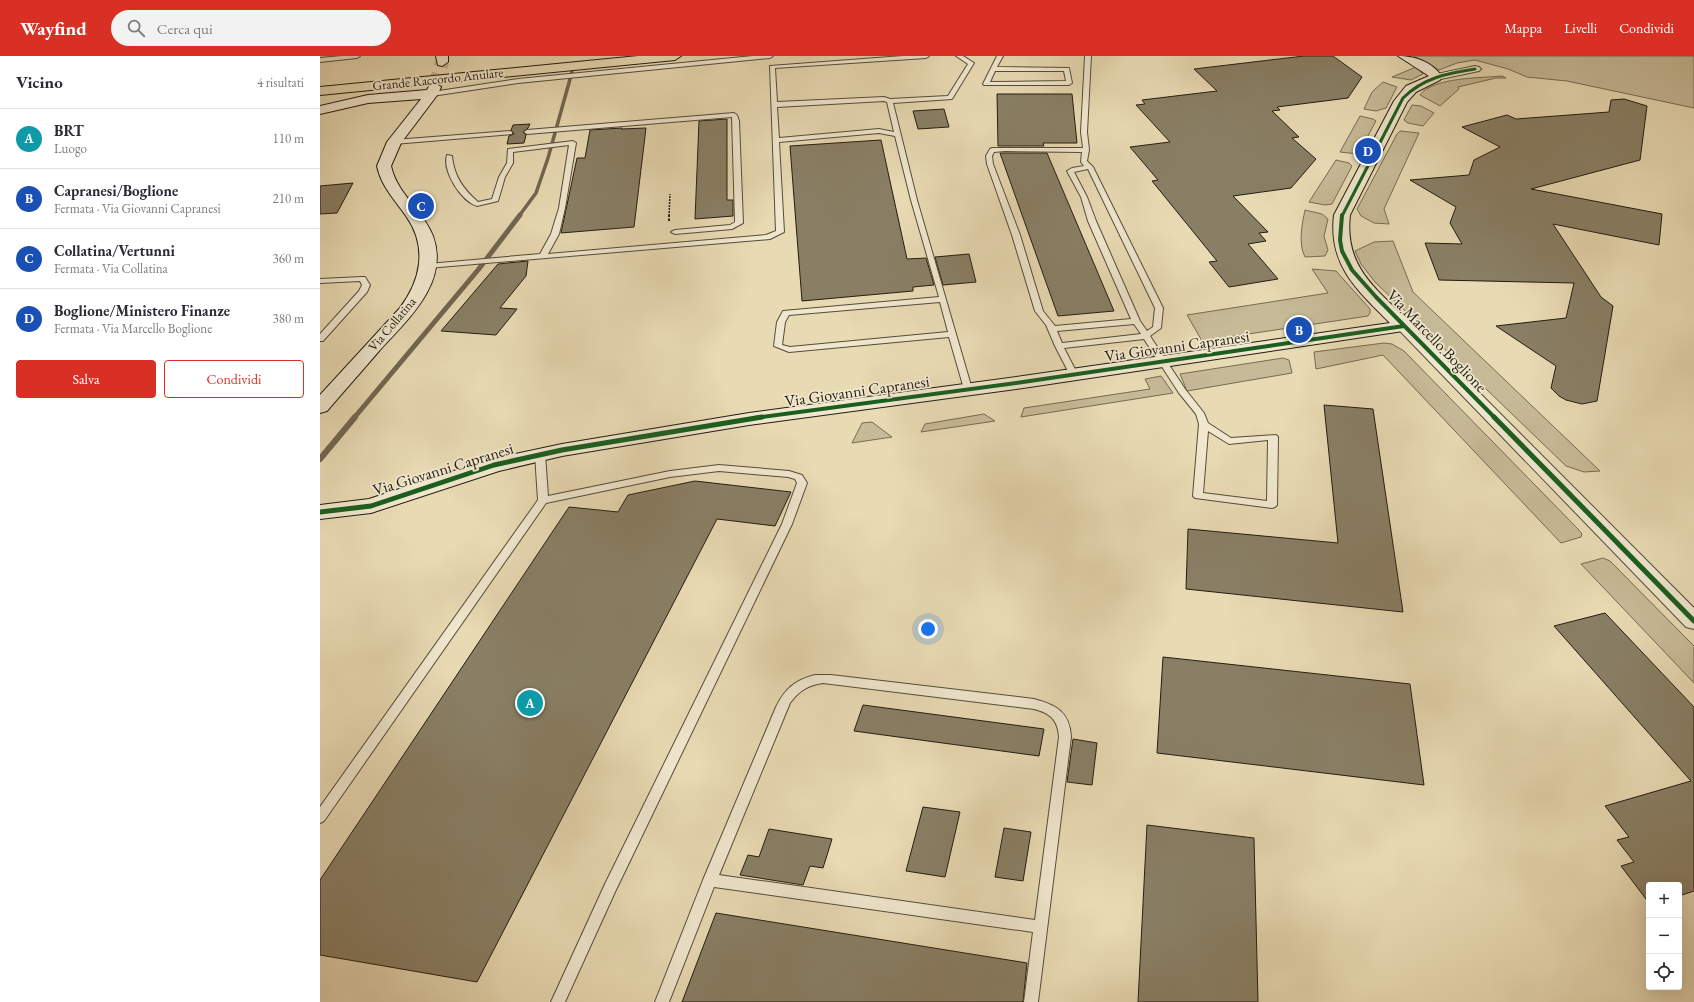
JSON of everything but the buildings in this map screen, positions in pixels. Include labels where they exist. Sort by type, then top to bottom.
[{"type":"highway","name":"Grande Raccordo Anulare","points":[[320,81],[572,56]]},
{"type":"highway","name":"Grande Raccordo Anulare","points":[[320,91],[675,56]]},
{"type":"street","points":[[1404,56],[1433,72],[1436,77]]},
{"type":"street","name":"Via Marcello Boglione","points":[[1475,69],[1436,77],[1411,89],[1403,98],[1348,201],[1340,224],[1339,240],[1343,255],[1364,285],[1694,621]]},
{"type":"street","points":[[320,110],[368,99],[434,90]]},
{"type":"street","name":"Via Collatina","points":[[320,407],[409,307],[422,288],[428,266],[428,247],[422,230],[407,205],[390,183],[384,170],[386,157],[394,142],[434,90]]},
{"type":"street","name":"Via Giovanni Capranesi","points":[[320,512],[348,510],[377,504],[486,467],[540,454],[742,420],[1074,375],[1404,326]]},
{"type":"lane","points":[[320,60],[357,56]]},
{"type":"lane","points":[[434,90],[770,56]]},
{"type":"lane","points":[[428,266],[767,237],[780,232],[772,67],[926,56]]},
{"type":"lane","points":[[774,103],[778,105],[884,99],[890,101],[950,98],[971,63],[959,56]]},
{"type":"lane","points":[[995,69],[1067,69],[1069,83],[986,84],[995,69],[1000,56]]},
{"type":"lane","points":[[1088,56],[1084,132],[1086,150],[1084,162],[1090,167],[1093,197],[1092,221],[1136,321],[1185,396],[1198,409],[1204,424],[1198,496],[1272,505],[1273,437],[1229,441],[1204,424]]},
{"type":"lane","points":[[890,101],[968,389]]},
{"type":"lane","points":[[527,132],[734,115],[736,121],[739,223],[732,227],[675,232]]},
{"type":"lane","points":[[776,140],[879,132],[898,135]]},
{"type":"lane","points":[[394,142],[510,133]]},
{"type":"lane","points":[[450,156],[449,168],[461,191],[477,204],[495,202],[502,177],[510,163],[510,150],[573,143],[562,208],[557,228],[542,256]]},
{"type":"lane","points":[[1074,375],[1052,329],[1039,311],[1016,235],[990,164],[989,156],[992,150],[1005,149],[1086,150]]},
{"type":"lane","points":[[1059,346],[1145,336],[1157,328],[1159,308],[1093,197],[1070,171],[1090,167]]},
{"type":"lane","points":[[320,281],[355,279],[362,280],[366,285],[363,292],[320,339]]},
{"type":"lane","points":[[943,299],[786,314],[781,322],[778,346],[789,350],[953,334]]},
{"type":"lane","points":[[1052,329],[1136,321]]},
{"type":"lane","points":[[320,817],[543,500],[540,454]]},
{"type":"lane","points":[[543,500],[670,474],[719,468],[789,474],[799,477],[802,483],[787,524],[610,888],[558,1002]]},
{"type":"lane","points":[[662,1002],[710,880],[782,707],[792,691],[799,684],[814,679],[831,679],[1034,704],[1050,708],[1059,714],[1066,731],[1031,1002]]},
{"type":"lane","points":[[710,880],[1040,927]]},
{"type":"shaded area","points":[[1413,56],[1694,56],[1694,108],[1567,81],[1527,77],[1508,69],[1475,60],[1457,63],[1439,70]]},
{"type":"shaded area","points":[[1416,67],[1423,74],[1411,80],[1392,77]]},
{"type":"shaded area","points":[[1502,76],[1506,78],[1496,78],[1458,87],[1459,89],[1440,106],[1420,95],[1426,89],[1446,82],[1471,78]]},
{"type":"shaded area","points":[[1383,82],[1397,87],[1386,108],[1376,111],[1364,109],[1372,92]]},
{"type":"shaded area","points":[[1412,105],[1421,106],[1434,113],[1423,126],[1408,123],[1404,120]]},
{"type":"shaded area","points":[[1360,116],[1376,121],[1358,154],[1340,152]]},
{"type":"shaded area","points":[[1400,131],[1419,133],[1384,209],[1389,224],[1374,223],[1361,216],[1357,209]]},
{"type":"shaded area","points":[[1336,160],[1349,163],[1352,166],[1332,204],[1325,205],[1309,202]]},
{"type":"shaded area","points":[[1305,210],[1322,214],[1328,219],[1324,236],[1328,250],[1325,256],[1305,257],[1301,240]]},
{"type":"shaded area","points":[[1393,241],[1413,292],[1600,471],[1584,472],[1566,466],[1375,282],[1361,264],[1355,251],[1374,242]]},
{"type":"shaded area","points":[[1312,269],[1336,271],[1370,309],[1368,316],[1202,341],[1187,315],[1328,293]]},
{"type":"shaded area","points":[[1384,343],[1392,344],[1404,351],[1578,529],[1582,534],[1581,537],[1561,543],[1383,355],[1316,369],[1314,352]]},
{"type":"shaded area","points":[[1283,358],[1289,360],[1292,373],[1187,391],[1180,374]]},
{"type":"shaded area","points":[[1161,376],[1173,393],[1021,417],[1024,408],[1150,389],[1145,379]]},
{"type":"shaded area","points":[[984,414],[995,421],[921,432],[925,424]]},
{"type":"shaded area","points":[[872,422],[892,437],[852,443],[862,423]]},
{"type":"shaded area","points":[[1603,558],[1610,561],[1694,646],[1694,683],[1581,564]]},
{"type":"waterway","points":[[519,216],[536,193],[548,158],[572,72]]},
{"type":"waterway","points":[[354,418],[478,270],[520,215]]},
{"type":"waterway","points":[[320,459],[355,417]]},
{"type":"tunnel","points":[[435,87],[442,62]]},
{"type":"cycle path","points":[[1475,69],[1445,74],[1426,81],[1418,85],[1403,98],[1342,215],[1340,228],[1342,251],[1352,270],[1367,288],[1694,621]]},
{"type":"cycle path","points":[[320,512],[371,506],[494,465],[562,450],[749,419],[1023,382],[1404,326]]},
{"type":"place","name":"Boglione/Ministero Finanze","points":[[1368,151]]},
{"type":"place","name":"Collatina/Vertunni","points":[[421,206]]},
{"type":"place","name":"Capranesi/Boglione","points":[[1299,330]]},
{"type":"place","name":"BRT","points":[[530,703]]}]
